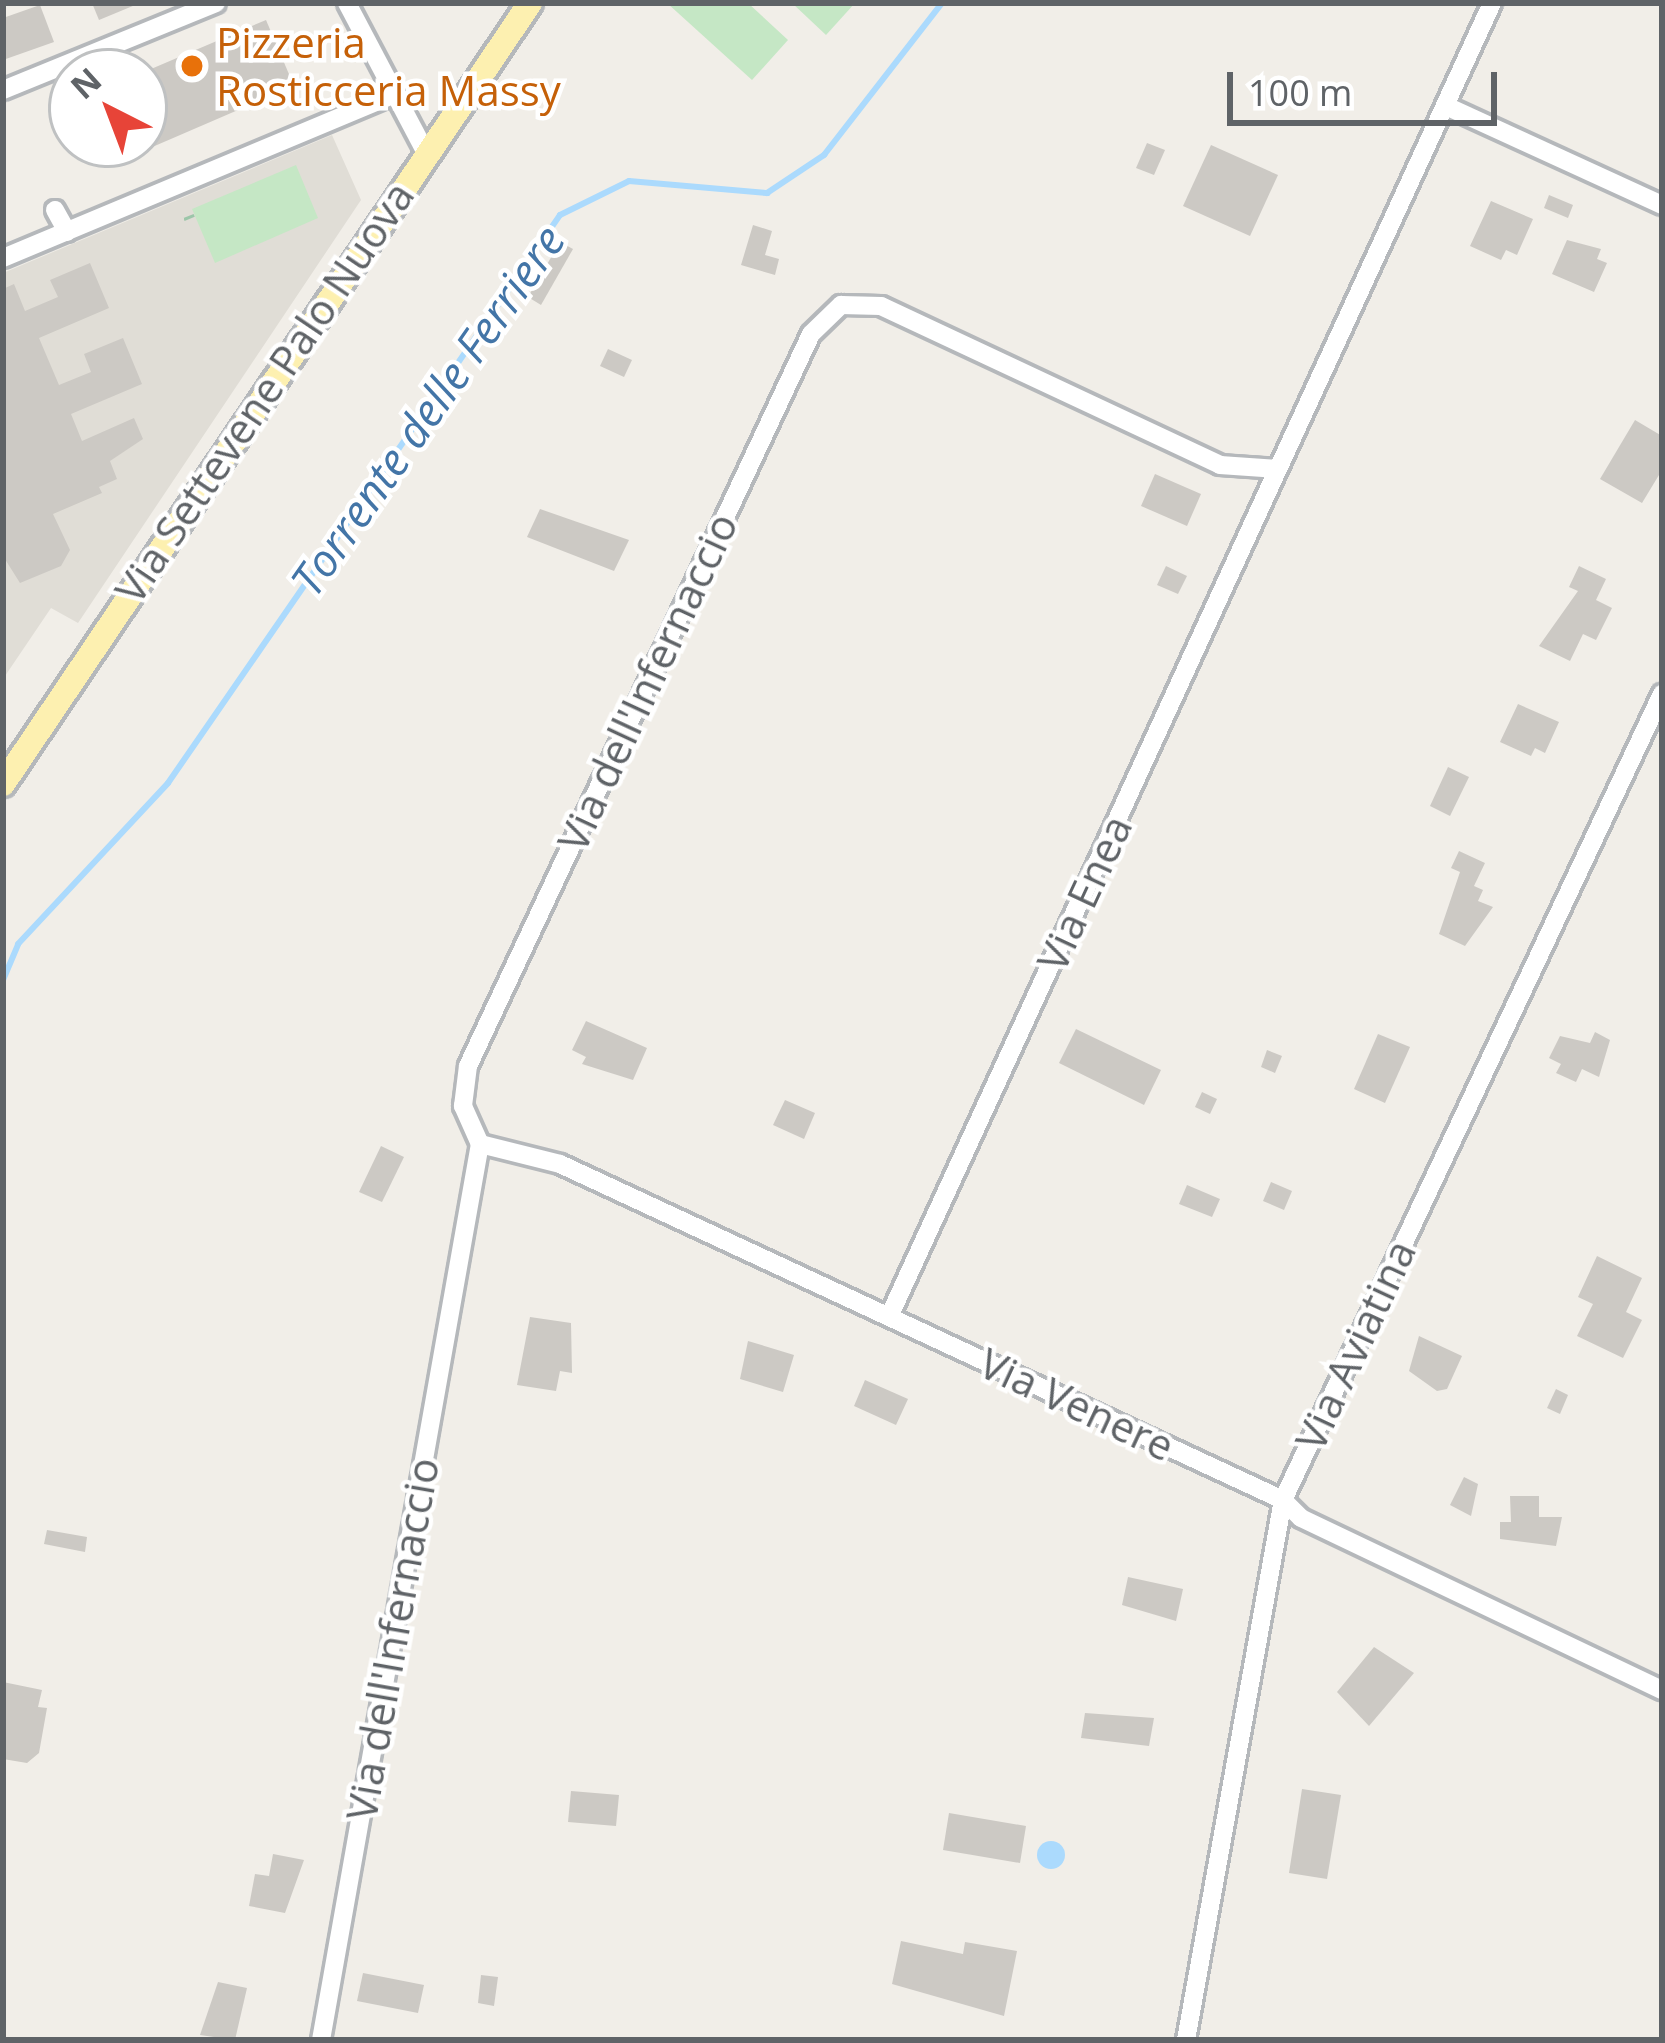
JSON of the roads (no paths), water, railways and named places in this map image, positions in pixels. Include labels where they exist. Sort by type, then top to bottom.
[{"type":"main road","name":"Via Settevene Palo Nuova","points":[[3,784],[425,151],[530,3]]},
{"type":"street","points":[[3,90],[216,3]]},
{"type":"street","points":[[347,3],[425,151]]},
{"type":"street","points":[[1279,469],[1492,3]]},
{"type":"street","points":[[3,258],[395,94]]},
{"type":"street","points":[[1446,106],[1662,205]]},
{"type":"street","points":[[55,210],[67,232]]},
{"type":"street","name":"Via dell'Infernaccio","points":[[321,2040],[480,1144],[463,1099],[474,1050],[824,316],[853,302],[881,306],[1220,465],[1279,469]]},
{"type":"street","name":"Via Enea","points":[[889,1317],[1279,469]]},
{"type":"street","name":"Via Aviatina","points":[[1186,2040],[1283,1500],[1662,694]]},
{"type":"street","name":"Via Venere","points":[[480,1144],[551,1160],[1283,1500],[1300,1518],[1662,1690]]},
{"type":"water","points":[[1051,1841],[1061,1845],[1065,1855],[1061,1865],[1051,1869],[1041,1865],[1037,1855],[1041,1845]]},
{"type":"waterway","name":"Torrente delle Ferriere","points":[[3,980],[18,944],[168,783],[560,215],[629,181],[767,193],[824,155],[942,3]]},
{"type":"place","name":"Pizzeria Rosticceria Massy","points":[[192,66]]}]
